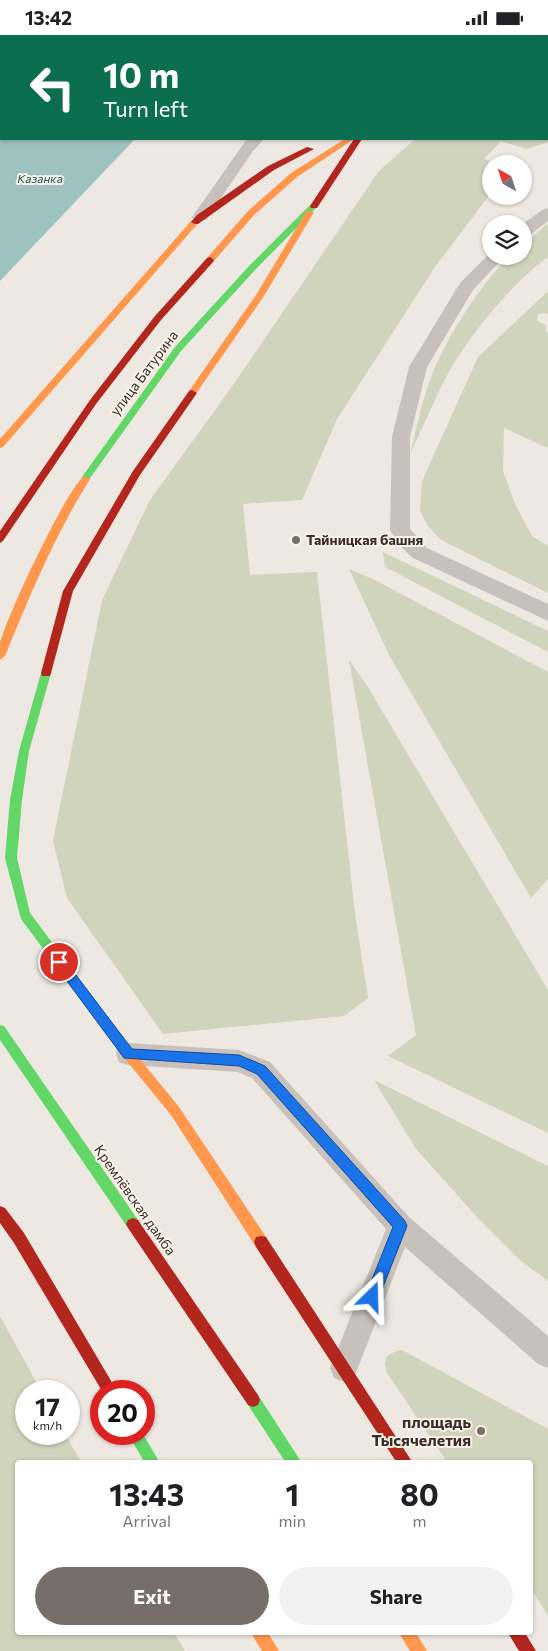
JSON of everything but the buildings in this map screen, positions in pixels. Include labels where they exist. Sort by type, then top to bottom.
[{"type":"main road","points":[[0,445],[200,217],[271,168],[299,153],[336,140]]},
{"type":"main road","name":"улица Батурина","points":[[0,539],[92,402],[165,311],[251,213],[294,175],[348,140]]},
{"type":"main road","name":"улица Батурина","points":[[0,656],[35,570],[77,490],[178,349],[252,268],[310,212],[357,140]]},
{"type":"main road","points":[[310,212],[260,296],[136,473],[68,591],[24,751],[16,800],[11,858],[25,915],[128,1054],[175,1111],[404,1460]]},
{"type":"main road","name":"Кремлёвская дамба","points":[[0,1030],[246,1387],[293,1460]]},
{"type":"main road","points":[[0,1212],[19,1238],[103,1380]]},
{"type":"main road","points":[[142,1445],[151,1460]]},
{"type":"main road","points":[[260,1635],[271,1651]]},
{"type":"main road","points":[[408,1635],[419,1651]]},
{"type":"main road","points":[[517,1635],[528,1651]]},
{"type":"lane","points":[[200,217],[246,148],[255,140]]},
{"type":"lane","points":[[532,225],[548,213]]},
{"type":"lane","points":[[488,265],[466,287],[418,367],[401,437],[400,530],[408,543],[420,553],[548,613]]},
{"type":"lane","points":[[128,1054],[239,1061],[261,1070],[400,1226],[548,1354]]},
{"type":"lane","points":[[344,1368],[400,1226]]},
{"type":"green space","points":[[414,140],[548,140],[548,142],[526,149],[501,141],[488,155],[482,155],[482,205],[435,267],[337,419],[302,500],[243,504],[250,575],[317,572],[355,913],[368,998],[344,1016],[163,1034],[67,898],[53,841],[102,600],[150,500],[231,388],[379,171]]},
{"type":"green space","points":[[548,223],[548,257],[507,294],[481,324],[459,355],[410,454],[429,383],[452,333],[475,298],[501,265],[532,265],[532,237]]},
{"type":"green space","points":[[548,291],[548,315],[545,313],[538,314],[537,321],[546,325],[548,333],[548,448],[504,428],[503,471],[515,504],[532,536],[548,546],[548,593],[441,540],[428,526],[420,511],[422,481],[478,357]]},
{"type":"green space","points":[[383,552],[548,631],[548,652],[385,567]]},
{"type":"green space","points":[[349,569],[373,579],[548,672],[548,879],[531,898],[389,655]]},
{"type":"green space","points":[[349,660],[366,684],[548,990],[548,1133],[388,1056],[416,1035]]},
{"type":"green space","points":[[374,1080],[548,1166],[548,1281],[521,1261],[478,1218],[416,1149]]},
{"type":"green space","points":[[0,1316],[35,1380],[15,1380],[15,1445],[71,1445],[80,1460],[15,1460],[15,1635],[175,1635],[185,1651],[0,1651]]},
{"type":"green space","points":[[402,1350],[548,1429],[548,1615],[533,1592],[533,1460],[446,1460],[387,1373],[385,1364],[387,1356]]},
{"type":"water","name":"Казанка","points":[[0,140],[134,140],[0,281]]},
{"type":"traffic: fast","points":[[85,479],[178,349],[252,268],[314,206]]},
{"type":"traffic: fast","points":[[46,673],[24,751],[16,800],[11,858],[25,915],[130,1056]]},
{"type":"traffic: fast","points":[[0,1030],[133,1224]]},
{"type":"traffic: fast","points":[[253,1400],[293,1460]]},
{"type":"traffic: fast","points":[[142,1445],[151,1460]]},
{"type":"traffic: slow","points":[[210,260],[251,213],[294,175],[348,140]]},
{"type":"traffic: slow","points":[[192,393],[260,296],[310,212]]},
{"type":"traffic: slow","points":[[0,445],[195,222]]},
{"type":"traffic: slow","points":[[0,656],[35,570],[77,490],[85,479]]},
{"type":"traffic: slow","points":[[130,1056],[175,1111],[261,1242]]},
{"type":"traffic: slow","points":[[260,1635],[271,1651]]},
{"type":"traffic: slow","points":[[408,1635],[419,1651]]},
{"type":"traffic: jam","points":[[314,206],[357,140]]},
{"type":"traffic: jam","points":[[195,222],[271,168],[310,149]]},
{"type":"traffic: jam","points":[[0,539],[93,402],[158,318],[210,260]]},
{"type":"traffic: jam","points":[[46,673],[68,591],[136,473],[192,393]]},
{"type":"traffic: jam","points":[[0,1212],[19,1238],[103,1380]]},
{"type":"traffic: jam","points":[[133,1224],[253,1400]]},
{"type":"traffic: jam","points":[[261,1242],[404,1460]]},
{"type":"traffic: jam","points":[[517,1635],[528,1651]]},
{"type":"place","name":"Тайницкая башня","points":[[296,540]]},
{"type":"place","name":"площадь Тысячелетия","points":[[481,1431]]},
{"type":"route","points":[[59,962],[128,1054],[239,1061],[261,1070],[400,1226],[372,1297]]}]
